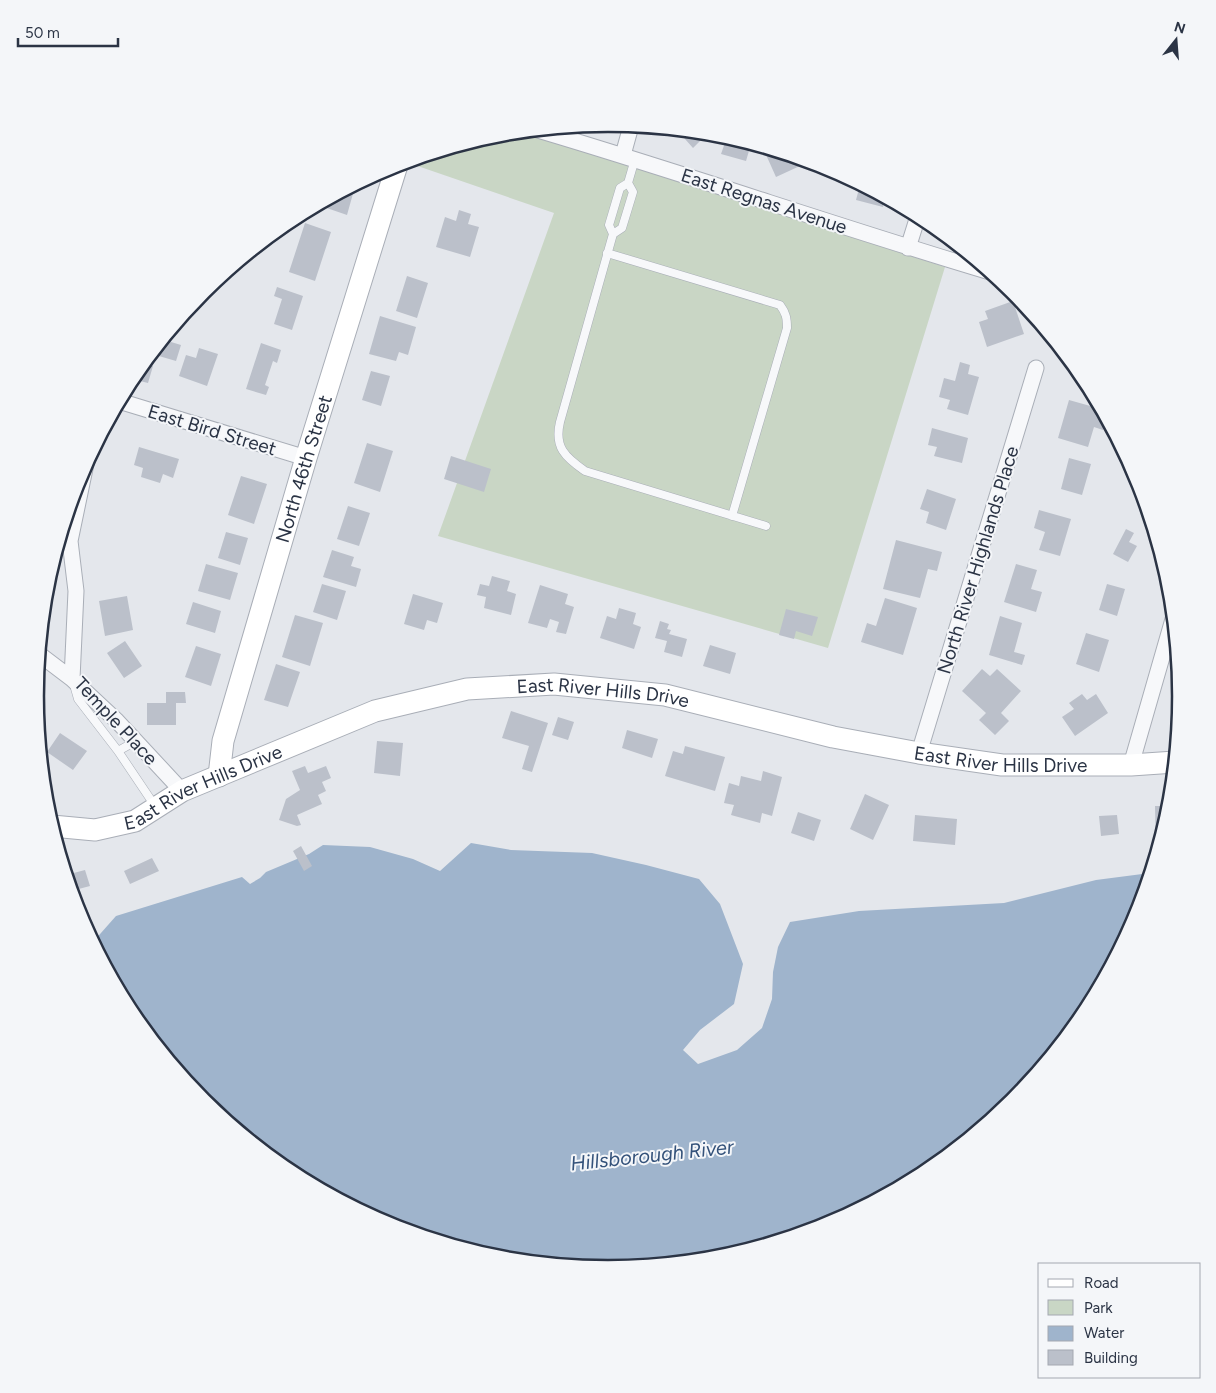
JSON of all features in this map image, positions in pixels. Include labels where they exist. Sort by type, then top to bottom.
[{"type":"street","points":[[629,157],[631,133]]},
{"type":"street","name":"East Regnas Avenue","points":[[554,135],[974,267]]},
{"type":"street","name":"North 46th Street","points":[[219,776],[223,741],[306,458],[394,174]]},
{"type":"street","points":[[908,248],[916,224]]},
{"type":"street","name":"North River Highlands Place","points":[[919,753],[1036,368]]},
{"type":"street","name":"East Bird Street","points":[[126,403],[306,458]]},
{"type":"street","name":"Temple Place","points":[[76,509],[70,541],[76,591],[72,679],[118,721],[182,791]]},
{"type":"street","points":[[1131,765],[1168,635]]},
{"type":"street","points":[[45,659],[72,679]]},
{"type":"street","name":"East River Hills Drive","points":[[59,827],[95,830],[136,821],[182,791],[375,711],[467,689],[554,684],[665,695],[833,737],[919,753],[1002,765],[1131,765],[1168,762]]},
{"type":"lane","points":[[629,157],[628,184],[633,192],[622,228],[613,234],[607,253],[560,422],[557,435],[560,447],[570,461],[585,471],[766,526]]},
{"type":"lane","points":[[613,234],[609,225],[620,188],[628,184]]},
{"type":"lane","points":[[607,253],[780,306],[784,311],[787,318],[787,328],[732,516]]},
{"type":"lane","points":[[72,679],[78,699],[118,751],[156,808]]},
{"type":"lane","points":[[118,751],[136,741]]},
{"type":"green space","points":[[534,137],[945,267],[828,648],[438,536],[554,213],[417,166],[462,151]]},
{"type":"water","name":"Hillsborough River","points":[[471,843],[511,850],[592,853],[699,879],[720,904],[743,964],[734,1004],[700,1030],[683,1050],[698,1064],[737,1050],[762,1028],[772,999],[773,972],[778,947],[790,922],[859,911],[1004,903],[1096,880],[1143,874],[1129,912],[1097,979],[1056,1040],[1032,1069],[980,1121],[921,1166],[858,1203],[824,1218],[754,1242],[682,1256],[608,1261],[534,1256],[462,1242],[392,1218],[358,1203],[295,1166],[236,1121],[184,1069],[139,1010],[119,979],[98,937],[116,916],[242,877],[250,884],[266,872],[309,854],[323,845],[370,847],[413,859],[440,871]]},
{"type":"building","points":[[683,137],[701,140],[693,148]]},
{"type":"building","points":[[724,144],[749,150],[746,161],[721,154]]},
{"type":"building","points":[[766,155],[800,166],[776,177]]},
{"type":"building","points":[[859,190],[884,204],[883,207],[856,200]]},
{"type":"building","points":[[353,193],[347,215],[326,208]]},
{"type":"building","points":[[459,210],[471,214],[468,224],[479,227],[470,257],[436,247],[445,217],[456,221]]},
{"type":"building","points":[[305,223],[331,232],[315,281],[289,272]]},
{"type":"building","points":[[407,276],[428,283],[417,318],[396,311]]},
{"type":"building","points":[[277,287],[303,296],[292,330],[274,324],[282,299],[274,296]]},
{"type":"building","points":[[1011,302],[1015,306],[1024,334],[987,347],[979,322],[988,319],[985,311]]},
{"type":"building","points":[[380,316],[416,327],[408,355],[399,352],[396,361],[369,354]]},
{"type":"building","points":[[172,339],[171,342],[181,345],[176,361],[158,356]]},
{"type":"building","points":[[261,343],[281,350],[277,363],[273,361],[265,385],[269,387],[266,395],[246,389]]},
{"type":"building","points":[[199,348],[218,354],[207,386],[179,376],[186,355],[196,358]]},
{"type":"building","points":[[960,362],[970,365],[968,374],[979,377],[968,415],[947,409],[950,400],[939,397],[944,378],[955,381]]},
{"type":"building","points":[[151,365],[153,366],[148,383],[140,381]]},
{"type":"building","points":[[371,371],[390,376],[381,406],[362,400]]},
{"type":"building","points":[[1069,400],[1092,407],[1104,427],[1103,430],[1094,427],[1088,447],[1058,438]]},
{"type":"building","points":[[932,428],[968,438],[962,463],[934,456],[937,447],[928,445]]},
{"type":"building","points":[[367,443],[393,451],[380,492],[354,483]]},
{"type":"building","points":[[139,447],[179,459],[173,478],[163,474],[160,483],[141,477],[143,468],[134,465]]},
{"type":"building","points":[[451,456],[491,469],[484,492],[444,479]]},
{"type":"building","points":[[1069,458],[1091,464],[1082,495],[1061,489]]},
{"type":"building","points":[[241,476],[267,484],[254,524],[228,515]]},
{"type":"building","points":[[927,489],[956,499],[946,530],[926,523],[929,512],[920,509]]},
{"type":"building","points":[[348,506],[370,513],[359,546],[337,539]]},
{"type":"building","points":[[1039,510],[1071,519],[1060,556],[1039,550],[1045,532],[1034,528]]},
{"type":"building","points":[[1126,529],[1134,533],[1129,542],[1137,546],[1128,562],[1113,554]]},
{"type":"building","points":[[226,532],[248,538],[240,565],[218,558]]},
{"type":"building","points":[[896,540],[942,552],[937,571],[928,569],[920,598],[883,589]]},
{"type":"building","points":[[332,550],[354,557],[351,566],[361,569],[356,587],[323,577]]},
{"type":"building","points":[[206,564],[238,573],[230,600],[198,591]]},
{"type":"building","points":[[1016,564],[1037,570],[1031,589],[1042,592],[1036,612],[1004,602]]},
{"type":"building","points":[[492,576],[510,581],[507,591],[516,594],[511,615],[484,608],[486,597],[477,595],[480,584],[489,586]]},
{"type":"building","points":[[322,584],[346,591],[337,620],[313,612]]},
{"type":"building","points":[[1107,584],[1125,589],[1117,616],[1099,610]]},
{"type":"building","points":[[540,585],[568,594],[565,604],[574,607],[566,634],[556,632],[559,622],[550,619],[547,628],[528,623]]},
{"type":"building","points":[[413,594],[443,603],[437,623],[427,620],[424,630],[404,624]]},
{"type":"building","points":[[127,596],[133,630],[105,636],[99,601]]},
{"type":"building","points":[[885,598],[917,608],[903,655],[861,642],[867,623],[876,626]]},
{"type":"building","points":[[193,602],[221,611],[215,633],[186,624]]},
{"type":"building","points":[[619,608],[636,613],[633,624],[641,627],[634,649],[600,638],[607,616],[616,619]]},
{"type":"building","points":[[786,609],[818,617],[812,636],[796,631],[794,639],[779,635]]},
{"type":"building","points":[[295,615],[323,623],[310,666],[282,657]]},
{"type":"building","points":[[1000,616],[1022,623],[1014,652],[1025,655],[1022,665],[989,655]]},
{"type":"building","points":[[660,621],[669,624],[667,629],[671,630],[669,634],[687,639],[682,657],[664,652],[667,641],[655,638]]},
{"type":"building","points":[[1086,633],[1109,640],[1099,672],[1076,664]]},
{"type":"building","points":[[125,641],[142,666],[124,678],[107,653]]},
{"type":"building","points":[[710,645],[736,653],[730,674],[703,666]]},
{"type":"building","points":[[196,646],[221,654],[211,686],[185,677]]},
{"type":"building","points":[[276,664],[300,672],[288,707],[264,700]]},
{"type":"building","points":[[982,669],[990,676],[997,669],[1021,691],[1001,713],[1009,721],[995,735],[979,720],[986,713],[962,691]]},
{"type":"building","points":[[166,692],[185,692],[186,703],[176,703],[176,725],[147,725],[147,703],[166,703]]},
{"type":"building","points":[[1082,694],[1087,700],[1096,694],[1108,713],[1075,736],[1062,717],[1074,709],[1069,703]]},
{"type":"building","points":[[511,711],[548,723],[532,772],[522,769],[529,746],[502,738]]},
{"type":"building","points":[[558,717],[574,722],[568,740],[552,735]]},
{"type":"building","points":[[627,730],[658,739],[652,758],[622,748]]},
{"type":"building","points":[[60,733],[87,751],[73,770],[47,752]]},
{"type":"building","points":[[377,741],[403,743],[400,776],[374,773]]},
{"type":"building","points":[[685,746],[725,757],[715,791],[665,776],[673,751],[683,754]]},
{"type":"building","points":[[305,766],[308,773],[326,766],[331,778],[322,782],[326,791],[318,795],[322,804],[297,815],[301,825],[297,826],[279,820],[286,799],[300,790],[292,771]]},
{"type":"building","points":[[763,771],[782,777],[772,816],[762,813],[760,823],[731,815],[734,805],[724,803],[729,783],[739,786],[741,776],[761,781]]},
{"type":"building","points":[[865,794],[889,805],[873,840],[850,829]]},
{"type":"building","points":[[1155,806],[1161,806],[1161,807],[1156,832]]},
{"type":"building","points":[[798,812],[821,820],[814,841],[791,833]]},
{"type":"building","points":[[915,815],[957,819],[955,845],[913,841]]},
{"type":"building","points":[[1117,815],[1119,834],[1101,836],[1099,816]]},
{"type":"building","points":[[301,846],[312,866],[304,871],[293,851]]},
{"type":"building","points":[[152,858],[159,871],[130,884],[124,871]]},
{"type":"building","points":[[85,870],[90,886],[78,889],[73,873]]}]
